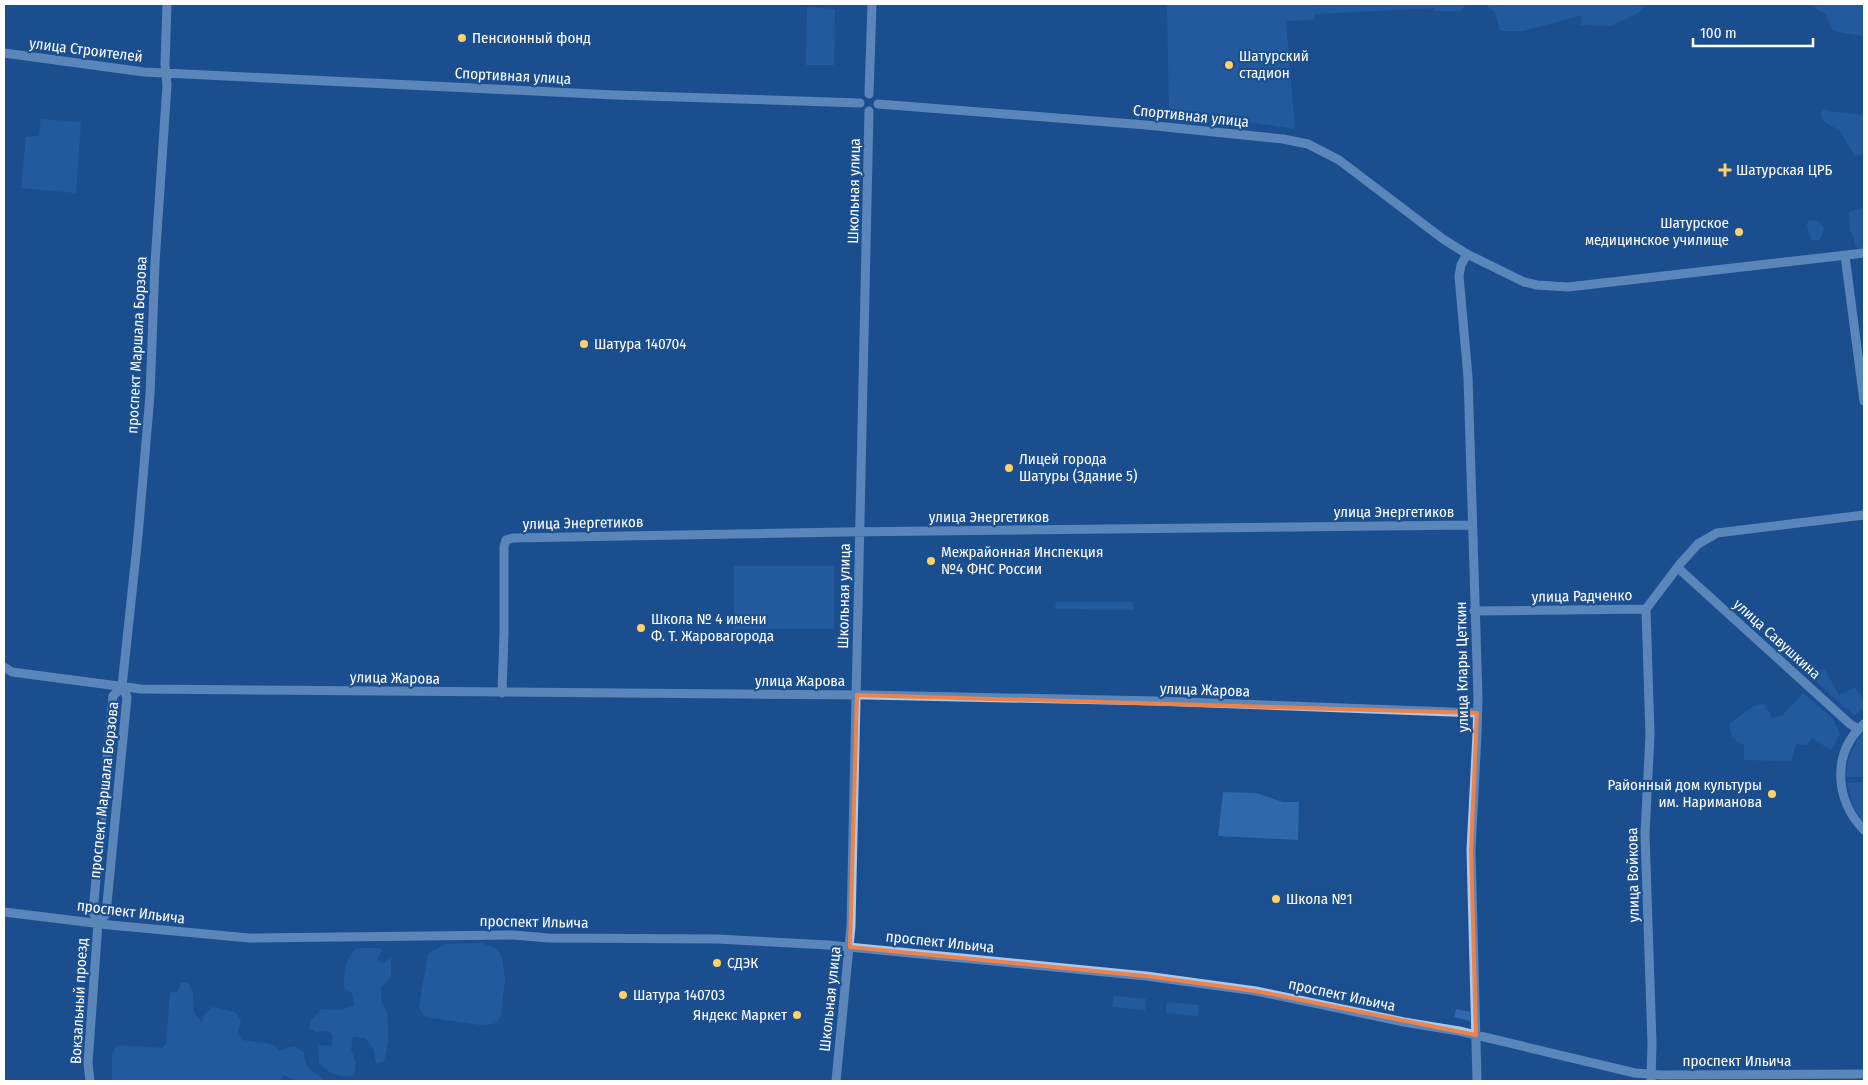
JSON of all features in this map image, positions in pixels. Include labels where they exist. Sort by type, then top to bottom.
[{"type":"street","name":"проспект Маршала Борзова","points":[[122,687],[113,696],[93,912],[98,923],[106,914],[127,697],[122,687],[150,395],[155,263],[167,85],[165,73],[167,4]]},
{"type":"street","points":[[869,94],[872,4]]},
{"type":"street","name":"улица Строителей","points":[[4,53],[144,72],[165,73]]},
{"type":"street","name":"Спортивная улица","points":[[165,73],[614,95],[860,103]]},
{"type":"street","points":[[869,94],[874,95],[878,104],[873,110],[869,111],[865,110],[860,103],[861,98],[869,94]]},
{"type":"street","name":"Спортивная улица","points":[[878,104],[1146,125],[1283,139],[1308,144],[1339,160],[1443,239],[1466,254],[1524,282],[1537,285],[1568,287],[1864,253]]},
{"type":"street","name":"Школьная улица","points":[[836,1081],[850,947],[869,111]]},
{"type":"street","name":"улица Клары Цеткин","points":[[1466,254],[1459,276],[1468,377],[1477,713],[1471,850],[1477,1081]]},
{"type":"street","points":[[1845,256],[1864,401]]},
{"type":"street","name":"улица Радченко","points":[[1474,611],[1646,609],[1698,544],[1717,533],[1864,515]]},
{"type":"street","name":"улица Энергетиков","points":[[502,693],[506,540],[513,538],[1472,525]]},
{"type":"street","name":"улица Савушкина","points":[[1678,568],[1850,724],[1861,727]]},
{"type":"street","name":"улица Войкова","points":[[1646,609],[1650,735],[1645,834],[1652,1043],[1651,1078]]},
{"type":"street","name":"улица Жарова","points":[[4,667],[12,672],[141,689],[857,695],[1155,701],[1477,713]]},
{"type":"street","points":[[1861,727],[1848,743],[1842,762],[1841,780],[1842,796],[1847,809],[1864,830]]},
{"type":"street","name":"проспект Ильича","points":[[4,912],[249,938],[513,935],[549,938],[717,939],[850,947],[1146,976],[1256,991],[1476,1035],[1651,1078],[1864,1074]]},
{"type":"street","name":"Вокзальный проезд","points":[[90,1081],[88,1062],[98,923]]},
{"type":"highlighted area","points":[[857,695],[1477,713],[1471,850],[1476,1035],[1256,991],[1146,976],[850,947]]},
{"type":"shaded area","name":"Шатурский стадион","points":[[1167,4],[1467,4],[1460,11],[1435,11],[1435,8],[1315,14],[1314,20],[1286,21],[1295,129],[1169,110]]},
{"type":"shaded area","points":[[1484,4],[1646,4],[1638,13],[1611,26],[1581,25],[1582,15],[1523,31],[1500,31],[1495,12]]},
{"type":"shaded area","points":[[1809,4],[1864,4],[1864,37],[1833,31],[1826,15]]},
{"type":"shaded area","points":[[807,7],[835,9],[834,65],[806,65]]},
{"type":"shaded area","points":[[1824,109],[1864,116],[1864,154],[1855,156],[1840,131],[1823,121],[1821,113]]},
{"type":"shaded area","points":[[41,119],[81,122],[76,193],[21,188],[26,137],[39,136]]},
{"type":"shaded area","points":[[1864,207],[1864,248],[1860,249],[1855,246],[1854,237],[1850,232],[1849,212]]},
{"type":"shaded area","points":[[1809,220],[1818,221],[1824,228],[1821,238],[1817,241],[1811,239],[1807,225]]},
{"type":"shaded area","points":[[734,566],[834,566],[834,629],[734,629]]},
{"type":"shaded area","points":[[1056,602],[1133,602],[1134,610],[1055,609]]},
{"type":"shaded area","points":[[1825,670],[1839,695],[1855,687],[1864,702],[1864,708],[1854,715],[1804,671]]},
{"type":"shaded area","points":[[1803,693],[1833,719],[1840,734],[1831,750],[1812,738],[1806,745],[1796,744],[1791,761],[1744,760],[1744,745],[1732,738],[1729,724],[1752,707],[1764,704],[1772,718],[1782,716]]},
{"type":"shaded area","points":[[1864,732],[1864,777],[1846,777],[1851,753],[1856,742]]},
{"type":"shaded area","points":[[1864,782],[1864,824],[1852,804],[1847,783]]},
{"type":"shaded area","points":[[1223,792],[1256,793],[1283,802],[1299,802],[1298,840],[1218,836]]},
{"type":"shaded area","points":[[482,943],[496,949],[502,957],[505,979],[501,1016],[494,1024],[481,1025],[425,1017],[419,1007],[428,954],[445,944]]},
{"type":"shaded area","points":[[357,948],[378,948],[382,950],[377,959],[382,964],[391,958],[391,977],[381,987],[381,1002],[387,1012],[388,1041],[384,1061],[376,1063],[374,1050],[365,1038],[353,1037],[351,1049],[356,1063],[354,1076],[343,1076],[331,1073],[319,1063],[318,1045],[331,1046],[333,1037],[329,1031],[316,1032],[309,1028],[311,1020],[322,1009],[340,1010],[354,1006],[352,993],[344,988],[344,976],[347,962]]},
{"type":"shaded area","points":[[181,983],[188,983],[193,993],[194,1013],[202,1023],[204,1015],[212,1007],[235,1012],[241,1020],[238,1032],[242,1040],[271,1044],[280,1050],[294,1046],[304,1053],[304,1059],[310,1069],[325,1081],[297,1081],[284,1075],[279,1081],[112,1081],[112,1055],[117,1045],[162,1048],[166,1044],[170,993],[178,991]]},
{"type":"shaded area","points":[[1114,996],[1146,999],[1145,1010],[1112,1007]]},
{"type":"shaded area","points":[[1167,1002],[1199,1005],[1198,1016],[1166,1013]]},
{"type":"shaded area","points":[[1456,1009],[1470,1012],[1470,1021],[1454,1017]]},
{"type":"place","name":"Пенсионный фонд","points":[[462,38]]},
{"type":"place","name":"Шатурский стадион","points":[[1229,65]]},
{"type":"place","name":"Шатурская ЦРБ","points":[[1725,170]]},
{"type":"place","name":"Шатурское медицинское училище","points":[[1739,232]]},
{"type":"place","name":"Шатура 140704","points":[[584,344]]},
{"type":"place","name":"Лицей города Шатуры (Здание 5)","points":[[1009,468]]},
{"type":"place","name":"Межрайонная Инспекция №4 ФНС России","points":[[931,561]]},
{"type":"place","name":"Школа № 4 имени Ф. Т. Жаровагорода","points":[[641,628]]},
{"type":"place","name":"Районный дом культуры им. Нариманова","points":[[1772,794]]},
{"type":"place","name":"Школа №1","points":[[1276,899]]},
{"type":"place","name":"СДЭК","points":[[717,963]]},
{"type":"place","name":"Шатура 140703","points":[[623,995]]},
{"type":"place","name":"Яндекс Маркет","points":[[797,1015]]}]
